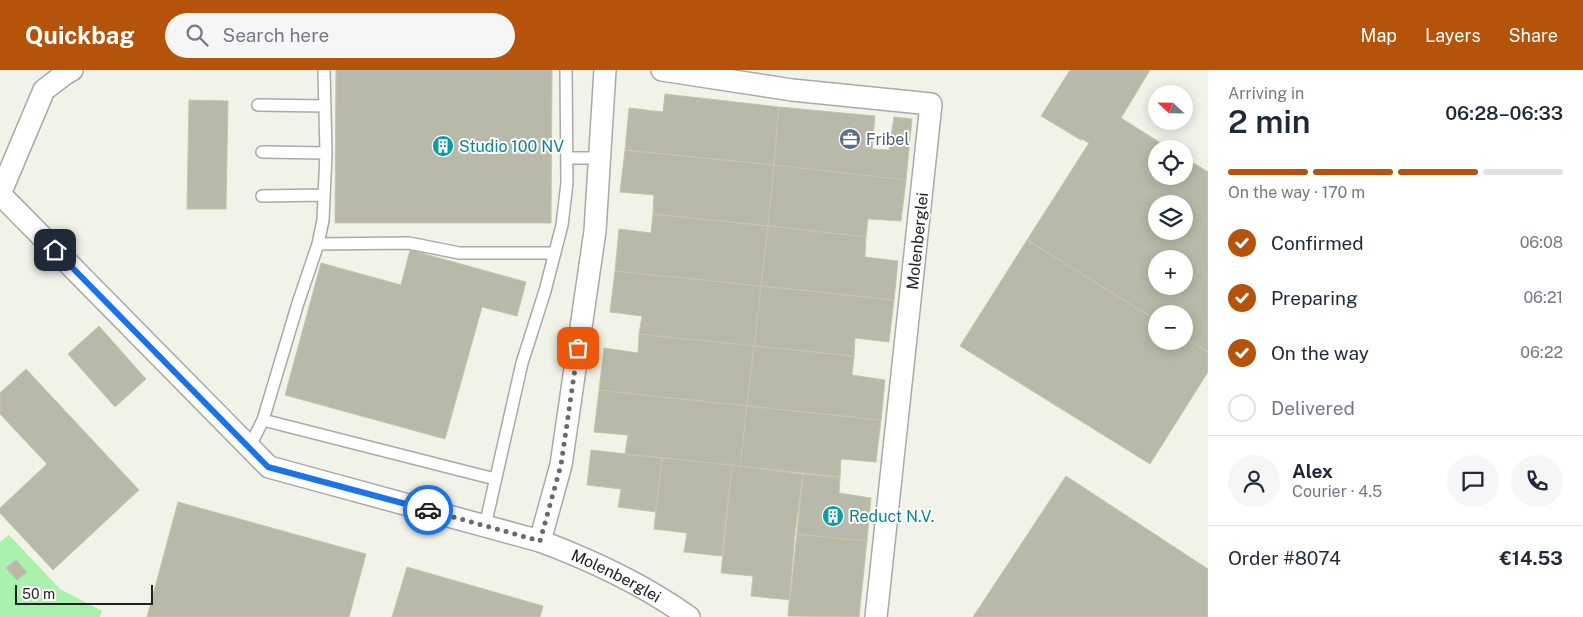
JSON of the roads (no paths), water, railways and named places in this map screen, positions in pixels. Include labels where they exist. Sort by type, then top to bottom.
[{"type":"street","points":[[0,194],[44,90],[72,70]]},
{"type":"street","points":[[540,541],[561,465],[595,231],[604,70]]},
{"type":"street","name":"Molenberglei","points":[[662,70],[690,72],[792,90],[931,104],[876,617]]},
{"type":"street","name":"Molenberglei","points":[[0,194],[268,467],[540,541],[609,570],[689,617]]},
{"type":"lane","points":[[249,448],[263,420],[318,244],[323,220],[326,153],[324,70]]},
{"type":"lane","points":[[485,526],[522,363],[562,224],[568,158],[566,70]]},
{"type":"lane","points":[[258,105],[325,106]]},
{"type":"lane","points":[[262,152],[326,153]]},
{"type":"lane","points":[[568,158],[599,158]]},
{"type":"lane","points":[[262,196],[324,194]]},
{"type":"lane","points":[[318,244],[408,243],[459,253],[555,253]]},
{"type":"lane","points":[[263,420],[495,480]]},
{"type":"place","name":"Fribel","points":[[850,139]]},
{"type":"place","name":"Studio 100 NV","points":[[443,146]]},
{"type":"place","name":"Reduct N.V.","points":[[833,516]]}]
